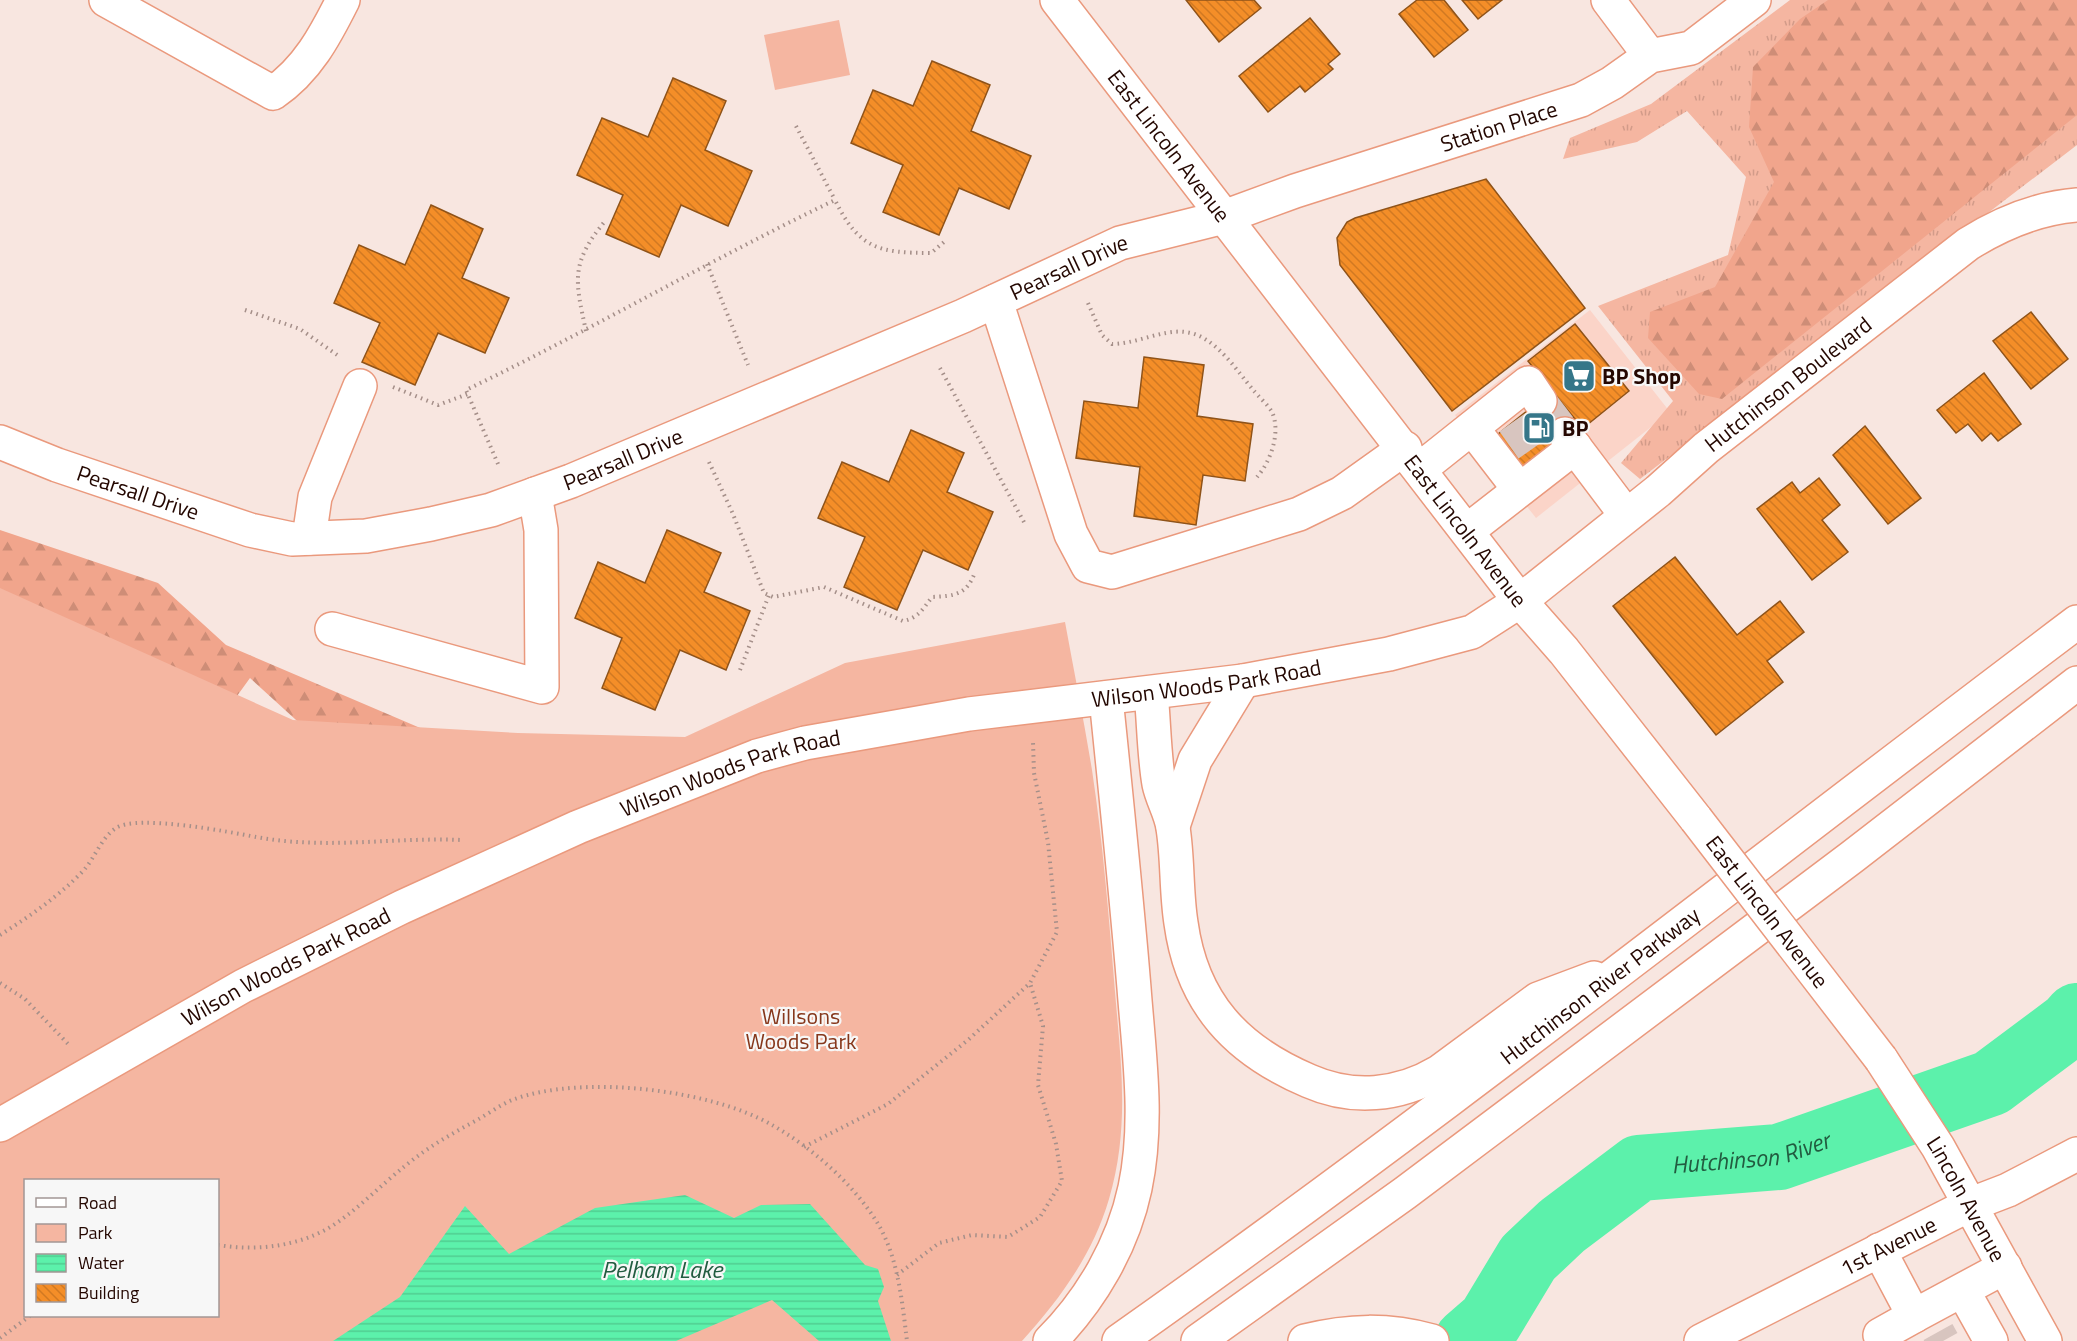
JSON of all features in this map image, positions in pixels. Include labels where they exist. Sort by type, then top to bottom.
[{"type":"main road","points":[[106,0],[273,93],[295,78],[327,34],[343,0]]},
{"type":"main road","name":"East Lincoln Avenue","points":[[1057,0],[1520,601],[1564,651],[1881,1059]]},
{"type":"main road","points":[[1608,0],[1650,56]]},
{"type":"main road","name":"Station Place","points":[[1224,217],[1295,191],[1581,100],[1612,83],[1650,56],[1691,48],[1754,0]]},
{"type":"main road","name":"Hutchinson Boulevard","points":[[1520,601],[1706,448],[1968,244],[1995,227],[2064,206],[2077,205]]},
{"type":"main road","name":"Pearsall Drive","points":[[0,442],[57,465],[250,530],[292,538],[366,536],[491,510],[571,482],[996,301],[1120,243],[1224,217]]},
{"type":"main road","points":[[996,301],[1071,534],[1088,566],[1112,572],[1299,514],[1472,428],[1506,414],[1528,383],[1540,401]]},
{"type":"main road","points":[[309,538],[315,497],[360,386]]},
{"type":"main road","points":[[1472,428],[1519,489]]},
{"type":"main road","points":[[1467,531],[1519,489],[1542,463],[1570,441],[1626,515]]},
{"type":"main road","points":[[332,629],[542,687],[541,530],[535,494]]},
{"type":"main road","name":"Wilson Woods Park Road","points":[[0,1125],[243,986],[578,827],[757,756],[829,739],[969,714],[1243,681],[1389,654],[1472,633],[1520,601]]},
{"type":"main road","name":"Hutchinson River Parkway","points":[[1119,1341],[1343,1180],[1631,964],[2077,622]]},
{"type":"main road","points":[[1173,826],[1195,760],[1243,681]]},
{"type":"main road","points":[[1198,1341],[1405,1193],[1852,857],[2077,683]]},
{"type":"main road","points":[[1152,693],[1159,785],[1173,826],[1181,923],[1186,954],[1196,982],[1222,1022],[1239,1040],[1277,1067],[1317,1085],[1360,1093],[1389,1092],[1412,1086],[1439,1072],[1538,999],[1631,964]]},
{"type":"main road","points":[[1050,1341],[1078,1310],[1106,1264],[1125,1222],[1140,1162],[1142,1088],[1120,824],[1106,698]]},
{"type":"main road","name":"Lincoln Avenue","points":[[1881,1059],[1938,1147],[2044,1341]]},
{"type":"main road","name":"1st Avenue","points":[[1701,1341],[1969,1205],[2008,1190],[2077,1154]]},
{"type":"main road","points":[[1879,1250],[1926,1319]]},
{"type":"main road","points":[[1883,1341],[1880,1335],[1926,1319],[1963,1291],[2005,1267]]},
{"type":"main road","points":[[1963,1291],[1991,1341]]},
{"type":"main road","points":[[1305,1341],[1373,1330],[1420,1338]]},
{"type":"path","points":[[796,126],[850,227],[868,244],[887,250],[932,253],[944,242]]},
{"type":"path","points":[[498,464],[466,390],[586,331],[706,264],[835,200]]},
{"type":"path","points":[[586,331],[578,293],[577,272],[593,235],[606,220]]},
{"type":"path","points":[[706,264],[748,364]]},
{"type":"path","points":[[1088,303],[1102,335],[1112,344],[1127,344],[1184,332],[1196,335],[1221,352],[1272,412],[1275,434],[1271,452],[1257,477]]},
{"type":"path","points":[[940,368],[1024,524]]},
{"type":"path","points":[[708,461],[764,594],[773,597],[824,587],[903,621],[914,619],[932,597],[953,596],[965,591],[975,573]]},
{"type":"path","points":[[740,670],[769,595]]},
{"type":"path","points":[[804,1147],[888,1104],[968,1040],[1030,983],[1057,932],[1048,842],[1034,773],[1031,707]]},
{"type":"path","points":[[0,935],[67,888],[89,864],[104,840],[117,828],[130,823],[182,826],[313,844],[471,840],[485,846],[497,864]]},
{"type":"path","points":[[0,983],[25,999],[45,1017],[94,1073]]},
{"type":"path","points":[[897,1275],[939,1243],[972,1235],[1008,1237],[1040,1217],[1062,1181],[1056,1144],[1038,1084],[1043,1026],[1030,983]]},
{"type":"path","points":[[219,1245],[235,1248],[276,1246],[307,1238],[329,1228],[443,1137],[512,1100],[583,1086],[639,1090],[693,1098],[731,1108],[772,1124],[804,1147],[858,1195],[876,1221],[897,1275],[907,1341]]},
{"type":"path","points":[[0,1338],[29,1317]]},
{"type":"shaded area","points":[[1590,310],[1670,412],[1536,518],[1455,415]]},
{"type":"green space","points":[[1790,0],[2077,0],[2077,145],[1640,479],[1621,463],[1673,401],[1598,306],[1728,255],[1746,177],[1687,111],[1637,142],[1563,159],[1570,138],[1651,104]]},
{"type":"green space","points":[[1828,0],[2077,0],[2077,115],[1722,399],[1699,394],[1648,338],[1650,312],[1715,287],[1774,182],[1749,127],[1753,67],[1800,19]]},
{"type":"green space","points":[[839,20],[850,75],[775,90],[764,35]]},
{"type":"green space","points":[[0,530],[158,583],[226,645],[528,774],[351,770],[250,678],[190,761],[0,1077]]},
{"type":"green space","name":"Willsons Woods Park","points":[[0,588],[293,720],[518,733],[685,737],[845,663],[1065,622],[1089,752],[1099,825],[1120,1045],[1122,1121],[1116,1173],[1094,1238],[1074,1275],[1022,1341],[0,1341]]},
{"type":"water","name":"Pelham Lake","points":[[685,1195],[734,1218],[761,1205],[810,1204],[865,1265],[878,1269],[884,1287],[878,1301],[891,1341],[819,1341],[772,1300],[676,1341],[333,1341],[400,1297],[465,1206],[509,1254],[595,1208]]},
{"type":"building","points":[[1186,0],[1254,0],[1261,8],[1219,42]]},
{"type":"building","points":[[1417,0],[1444,0],[1468,30],[1434,57],[1399,14]]},
{"type":"building","points":[[1462,0],[1502,0],[1478,19]]},
{"type":"building","points":[[1310,18],[1340,54],[1328,64],[1333,69],[1305,92],[1300,86],[1268,112],[1239,76]]},
{"type":"building","points":[[932,61],[990,85],[971,131],[1031,156],[1009,209],[959,188],[939,235],[883,212],[903,165],[851,143],[873,90],[913,106]]},
{"type":"building","points":[[673,78],[726,101],[705,150],[752,171],[728,226],[681,205],[659,257],[606,234],[623,195],[577,175],[602,118],[648,137]]},
{"type":"building","points":[[1486,179],[1585,308],[1452,411],[1340,265],[1337,238],[1347,222],[1355,218]]},
{"type":"building","points":[[431,205],[483,229],[462,278],[509,298],[485,353],[438,333],[415,385],[362,362],[380,323],[334,303],[359,245],[405,265]]},
{"type":"building","points":[[2031,312],[2068,359],[2031,389],[1993,341]]},
{"type":"building","name":"BP Shop","points":[[1575,324],[1629,391],[1582,429],[1528,361]]},
{"type":"building","points":[[1144,357],[1204,365],[1197,416],[1253,424],[1245,481],[1203,475],[1196,525],[1134,516],[1140,467],[1076,458],[1084,401],[1138,408]]},
{"type":"building","points":[[1984,373],[2021,424],[1998,441],[1991,433],[1982,441],[1968,424],[1956,433],[1937,410]]},
{"type":"building","points":[[1552,391],[1579,424],[1514,475],[1488,442]]},
{"type":"building","points":[[1865,426],[1921,498],[1888,524],[1833,455]]},
{"type":"building","points":[[911,430],[964,453],[947,492],[993,512],[968,570],[923,550],[897,610],[844,587],[865,537],[818,518],[842,462],[889,482]]},
{"type":"building","points":[[1819,478],[1840,505],[1822,520],[1848,552],[1812,580],[1757,509],[1792,482],[1800,493]]},
{"type":"building","points":[[667,530],[721,553],[704,592],[750,611],[726,670],[680,650],[655,710],[602,688],[622,638],[575,618],[598,562],[645,583]]},
{"type":"building","points":[[1675,557],[1737,635],[1780,601],[1804,632],[1767,661],[1783,682],[1716,735],[1613,606]]},
{"type":"waterway","name":"Hutchinson River","points":[[1467,1341],[1490,1321],[1528,1258],[1562,1226],[1639,1168],[1779,1157],[1991,1083],[2070,1024],[2077,1016]]},
{"type":"tunnel","points":[[1540,401],[1565,434]]},
{"type":"tunnel","points":[[1513,422],[1537,456]]},
{"type":"tunnel","points":[[1938,1332],[1943,1341]]},
{"type":"place","name":"BP Shop","points":[[1579,376]]},
{"type":"place","name":"BP","points":[[1539,428]]}]
